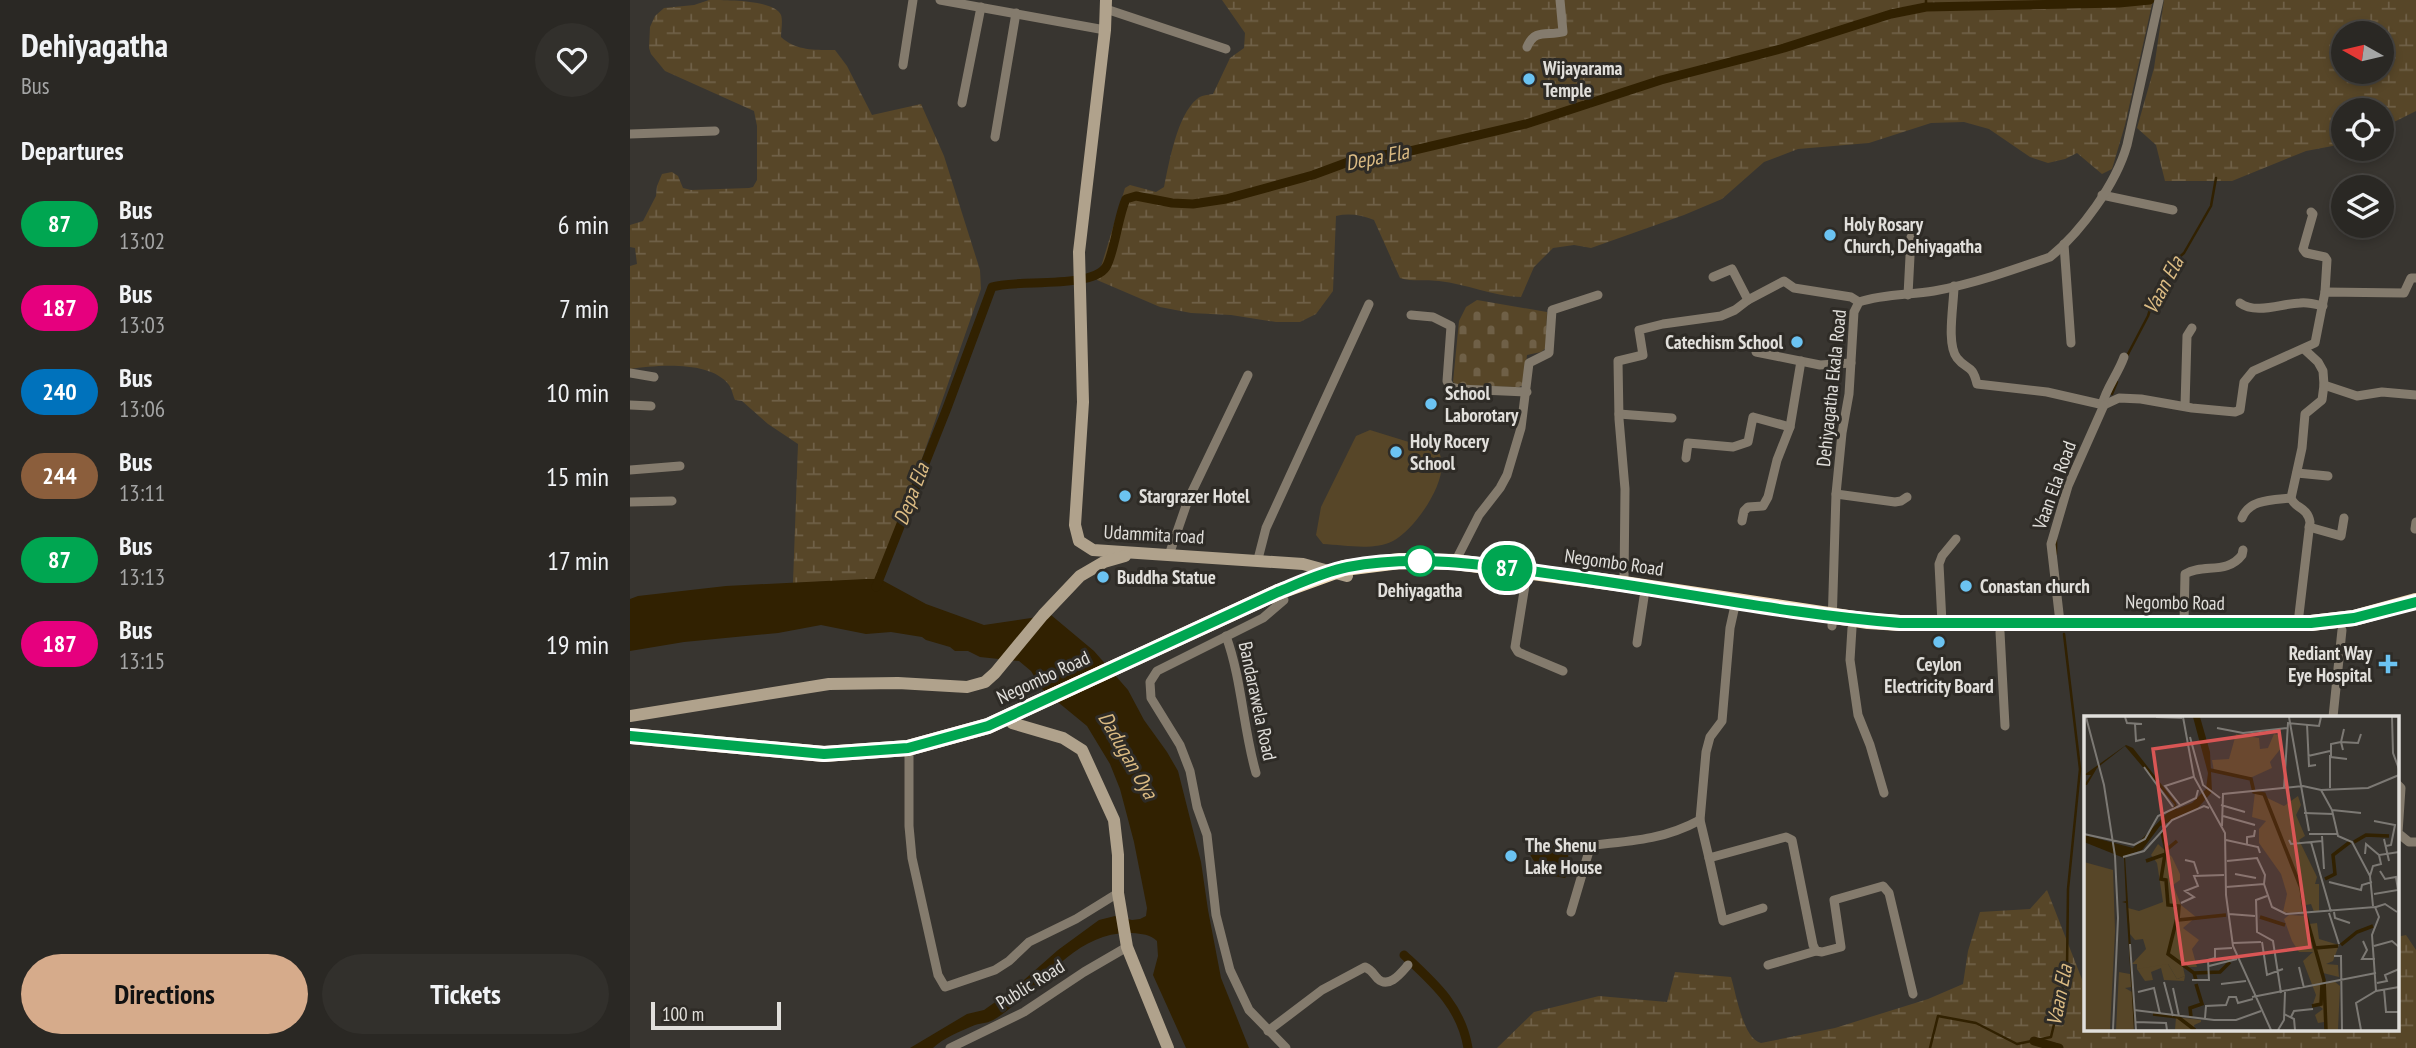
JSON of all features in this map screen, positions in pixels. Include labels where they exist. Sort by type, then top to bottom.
[{"type":"highway","name":"Negombo Road","points":[[630,736],[789,752],[852,753],[908,748],[950,738],[1035,709],[1278,592],[1386,562],[1455,562],[1624,584],[1833,621],[1852,628],[1899,632],[2285,633],[2342,630],[2416,612]]},
{"type":"highway","name":"Negombo Road","points":[[1128,665],[1340,574],[1400,570],[1429,569],[1526,579],[1734,610],[1833,621],[2298,623],[2354,618],[2416,601]]},
{"type":"highway","name":"Negombo Road","points":[[630,744],[824,762],[909,756],[951,746],[1012,723],[1035,709]]},
{"type":"street","points":[[904,65],[914,0]]},
{"type":"street","points":[[940,0],[1105,30],[1106,4],[1226,48]]},
{"type":"street","points":[[1527,47],[1535,35],[1563,32],[1560,0]]},
{"type":"street","name":"Dehiyagatha Ekala Road","points":[[1833,621],[1836,494],[1854,312],[1859,302],[1870,298],[1908,295],[1954,286],[2050,257],[2064,244],[2102,195],[2124,157],[2159,0]]},
{"type":"street","points":[[962,103],[981,7]]},
{"type":"street","points":[[995,138],[1016,13]]},
{"type":"street","name":"Udammita road","points":[[1105,30],[1080,235],[1083,402],[1076,532],[1082,544],[1093,550],[1258,559],[1303,564],[1340,574]]},
{"type":"street","points":[[630,134],[715,131]]},
{"type":"street","points":[[2102,195],[2172,210]]},
{"type":"street","points":[[1954,286],[1954,349],[1958,359],[1973,369],[1977,384],[2047,392],[2103,405],[2119,398],[2141,399],[2235,412],[2240,410],[2244,382],[2253,370],[2315,343],[2323,306],[2327,260],[2325,257],[2306,253],[2303,249],[2313,214],[2311,212]]},
{"type":"street","points":[[1908,295],[1911,237]]},
{"type":"street","points":[[2064,244],[2071,343]]},
{"type":"street","points":[[1713,277],[1732,269],[1748,300]]},
{"type":"street","points":[[2325,292],[2404,293],[2411,278],[2416,278]]},
{"type":"street","points":[[1624,584],[1625,489],[1618,361],[1643,355],[1639,330],[1721,316],[1784,282],[1794,288],[1851,297],[1859,302]]},
{"type":"street","points":[[1455,562],[1479,515],[1507,475],[1517,446],[1527,392],[1529,363],[1547,355],[1551,349],[1552,310],[1598,295]]},
{"type":"street","points":[[2241,303],[2259,308],[2302,303],[2323,306]]},
{"type":"street","points":[[1258,559],[1266,528],[1369,304]]},
{"type":"street","points":[[1410,315],[1433,317],[1451,326],[1447,381],[1450,387],[1527,392]]},
{"type":"street","points":[[2185,407],[2187,336],[2192,328]]},
{"type":"street","points":[[2291,498],[2302,448],[2305,414],[2322,400],[2324,386],[2323,371],[2304,349]]},
{"type":"street","points":[[1756,352],[1820,365],[1851,363]]},
{"type":"street","name":"Vaan Ela Road","points":[[2060,622],[2051,544],[2068,486],[2103,405],[2105,392],[2117,375],[2124,357]]},
{"type":"street","points":[[1742,520],[1748,508],[1759,508],[1765,502],[1790,426],[1801,361]]},
{"type":"street","points":[[630,373],[654,377]]},
{"type":"street","points":[[1169,555],[1188,500],[1248,375]]},
{"type":"street","points":[[2324,386],[2357,396],[2371,396],[2382,392],[2416,395]]},
{"type":"street","points":[[630,405],[651,406]]},
{"type":"street","points":[[1619,414],[1672,418]]},
{"type":"street","points":[[1686,458],[1688,443],[1733,447],[1748,442],[1753,417],[1790,426]]},
{"type":"street","points":[[630,470],[680,466]]},
{"type":"street","points":[[2297,473],[2328,476]]},
{"type":"street","points":[[1836,494],[1895,502],[1906,496]]},
{"type":"street","points":[[2242,518],[2251,505],[2291,498]]},
{"type":"street","points":[[2291,498],[2308,514],[2309,527],[2298,623]]},
{"type":"street","points":[[630,502],[672,501]]},
{"type":"street","points":[[2309,527],[2341,536],[2344,518]]},
{"type":"street","points":[[1942,623],[1939,565],[1942,556],[1956,539]]},
{"type":"street","points":[[2184,623],[2185,574],[2192,569],[2234,564],[2242,555],[2242,550]]},
{"type":"street","points":[[630,716],[829,684],[898,683],[967,687],[985,682],[1080,576],[1104,562],[1139,553]]},
{"type":"street","points":[[1526,579],[1515,647],[1518,652],[1563,671]]},
{"type":"street","points":[[1637,643],[1644,597]]},
{"type":"street","points":[[1283,600],[1263,618],[1157,671],[1150,682],[1150,690],[1151,698],[1180,746],[1190,771],[1197,807],[1207,835],[1216,915],[1230,970],[1249,1010],[1286,1048]]},
{"type":"street","points":[[1734,610],[1722,721],[1710,737],[1706,752],[1700,820],[1723,921],[1763,908]]},
{"type":"street","points":[[1852,628],[1850,660],[1858,715],[1884,793]]},
{"type":"street","points":[[2333,716],[2342,630]]},
{"type":"street","points":[[2000,632],[2005,726]]},
{"type":"street","name":"Bandarawela Road","points":[[1226,636],[1235,659],[1247,743],[1256,773]]},
{"type":"street","points":[[1012,723],[1063,738],[1082,750],[1114,820],[1118,892],[1127,942],[1168,1048]]},
{"type":"street","points":[[909,756],[912,858],[938,975],[945,987],[995,970],[1010,961],[1028,942],[1076,919],[1118,892]]},
{"type":"street","points":[[2399,786],[2399,818]]},
{"type":"street","points":[[1571,912],[1589,851],[1594,845],[1653,838],[1677,832],[1700,820]]},
{"type":"street","points":[[2399,834],[2409,842],[2416,842]]},
{"type":"street","points":[[1709,859],[1786,836],[1792,841],[1816,951]]},
{"type":"street","points":[[1768,965],[1816,951],[1841,947],[1834,900],[1883,886],[1889,893],[1913,994]]},
{"type":"street","name":"Public Road","points":[[950,1048],[1024,1012],[1127,942]]},
{"type":"street","points":[[1268,1031],[1322,990],[1365,967],[1384,982],[1394,980],[1408,965]]},
{"type":"green space","points":[[709,0],[769,6],[781,15],[781,37],[787,42],[806,49],[835,50],[847,66],[872,115],[921,104],[944,156],[980,270],[981,289],[880,579],[793,583],[798,444],[768,424],[742,401],[735,400],[729,385],[710,371],[682,366],[630,369],[630,266],[637,264],[635,248],[630,247],[630,225],[643,221],[656,196],[662,174],[672,172],[678,176],[683,188],[691,190],[749,188],[753,187],[757,180],[757,126],[754,111],[665,71],[649,48],[650,27],[655,16],[664,8],[694,5]]},
{"type":"green space","points":[[1222,0],[2153,0],[2125,125],[2112,169],[2102,174],[2077,153],[2048,163],[2030,157],[1989,129],[1964,122],[1931,123],[1869,143],[1798,149],[1764,162],[1722,199],[1684,215],[1591,248],[1574,245],[1553,248],[1534,267],[1521,297],[1499,295],[1434,280],[1400,278],[1374,220],[1341,215],[1336,216],[1333,291],[1316,314],[1300,322],[1276,322],[1160,307],[1097,280],[1125,188],[1130,185],[1156,192],[1164,187],[1175,140],[1184,116],[1199,98],[1213,94],[1230,58],[1244,48],[1245,33]]},
{"type":"green space","points":[[2164,0],[2416,0],[2416,111],[2394,122],[2394,98],[2331,98],[2331,146],[2306,151],[2232,181],[2165,181],[2156,145],[2137,128],[2154,68]]},
{"type":"green space","points":[[1477,300],[1547,312],[1546,348],[1527,355],[1524,385],[1459,386],[1453,382],[1459,321],[1466,307]]},
{"type":"green space","points":[[1370,430],[1438,451],[1442,461],[1437,486],[1422,513],[1393,541],[1368,547],[1323,544],[1316,535],[1321,507],[1356,436]]},
{"type":"green space","points":[[2047,890],[2084,984],[2084,1030],[2399,1030],[2399,937],[2406,935],[2416,950],[2416,1048],[1497,1048],[1534,1012],[1599,996],[1667,1002],[1675,972],[1731,977],[1745,1025],[1755,1040],[1761,1043],[1835,1028],[1928,999],[1963,984],[1968,951],[1980,912],[2030,909]]},
{"type":"water","name":"Dadugan Oya","points":[[880,579],[926,604],[984,625],[1051,615],[1094,651],[1128,690],[1144,720],[1178,771],[1201,862],[1221,978],[1249,1048],[1186,1048],[1153,975],[1158,956],[1157,941],[1149,936],[1132,933],[1111,935],[1092,941],[1059,964],[1012,1007],[993,1020],[958,1032],[933,1048],[910,1048],[967,1014],[984,1010],[1099,920],[1115,916],[1140,919],[1146,916],[1147,908],[1134,842],[1120,789],[1110,764],[1087,726],[1042,689],[1031,671],[1019,661],[955,651],[922,637],[891,632],[866,634],[821,625],[778,633],[684,642],[630,651],[630,599],[638,596],[726,586]]},
{"type":"water","points":[[1551,841],[1561,843],[1568,851],[1569,874],[1565,878],[1542,874],[1529,853],[1532,848]]},
{"type":"waterway","name":"Depa Ela","points":[[1926,0],[1926,7]]},
{"type":"waterway","name":"Depa Ela","points":[[876,587],[992,287],[1070,281],[1098,274],[1109,261],[1126,199],[1136,196],[1193,204],[1226,199],[1313,175],[1359,158],[1406,152],[1526,124],[1661,80],[1784,48],[1891,14],[1926,7],[2150,0]]},
{"type":"waterway","name":"Vaan Ela","points":[[2127,356],[2148,316],[2155,294],[2165,285],[2173,263],[2184,253],[2211,206],[2216,178]]},
{"type":"waterway","name":"Vaan Ela","points":[[2112,394],[2117,382]]},
{"type":"waterway","name":"Vaan Ela","points":[[2056,540],[2056,554]]},
{"type":"waterway","name":"Vaan Ela","points":[[1930,1048],[1938,1016],[1976,1023],[2017,1044],[2051,1037],[2067,970],[2068,889],[2080,769],[2064,634]]},
{"type":"waterway","points":[[1404,955],[1453,1007],[1468,1048]]},
{"type":"waterway","points":[[2034,1041],[2059,1048]]},
{"type":"bus line","name":"87","points":[[630,736],[824,754],[908,748],[988,726],[1317,576],[1344,568],[1386,562],[1455,562],[1527,570],[1868,621],[1900,623],[2311,623],[2354,618],[2416,602]]},
{"type":"place","name":"Wijayarama Temple","points":[[1529,79]]},
{"type":"place","name":"Holy Rosary Church, Dehiyagatha","points":[[1830,235]]},
{"type":"place","name":"Catechism School","points":[[1797,342]]},
{"type":"place","name":"School Laborotary","points":[[1431,404]]},
{"type":"place","name":"Holy Rocery School","points":[[1396,452]]},
{"type":"place","name":"Stargrazer Hotel","points":[[1125,496]]},
{"type":"place","name":"Dehiyagatha","points":[[1420,561]]},
{"type":"place","name":"Buddha Statue","points":[[1103,577]]},
{"type":"place","name":"Conastan church","points":[[1966,586]]},
{"type":"place","name":"Ceylon Electricity Board","points":[[1939,642]]},
{"type":"place","name":"Rediant Way Eye Hospital","points":[[2388,664]]},
{"type":"place","name":"The Shenu Lake House","points":[[1511,856]]}]
